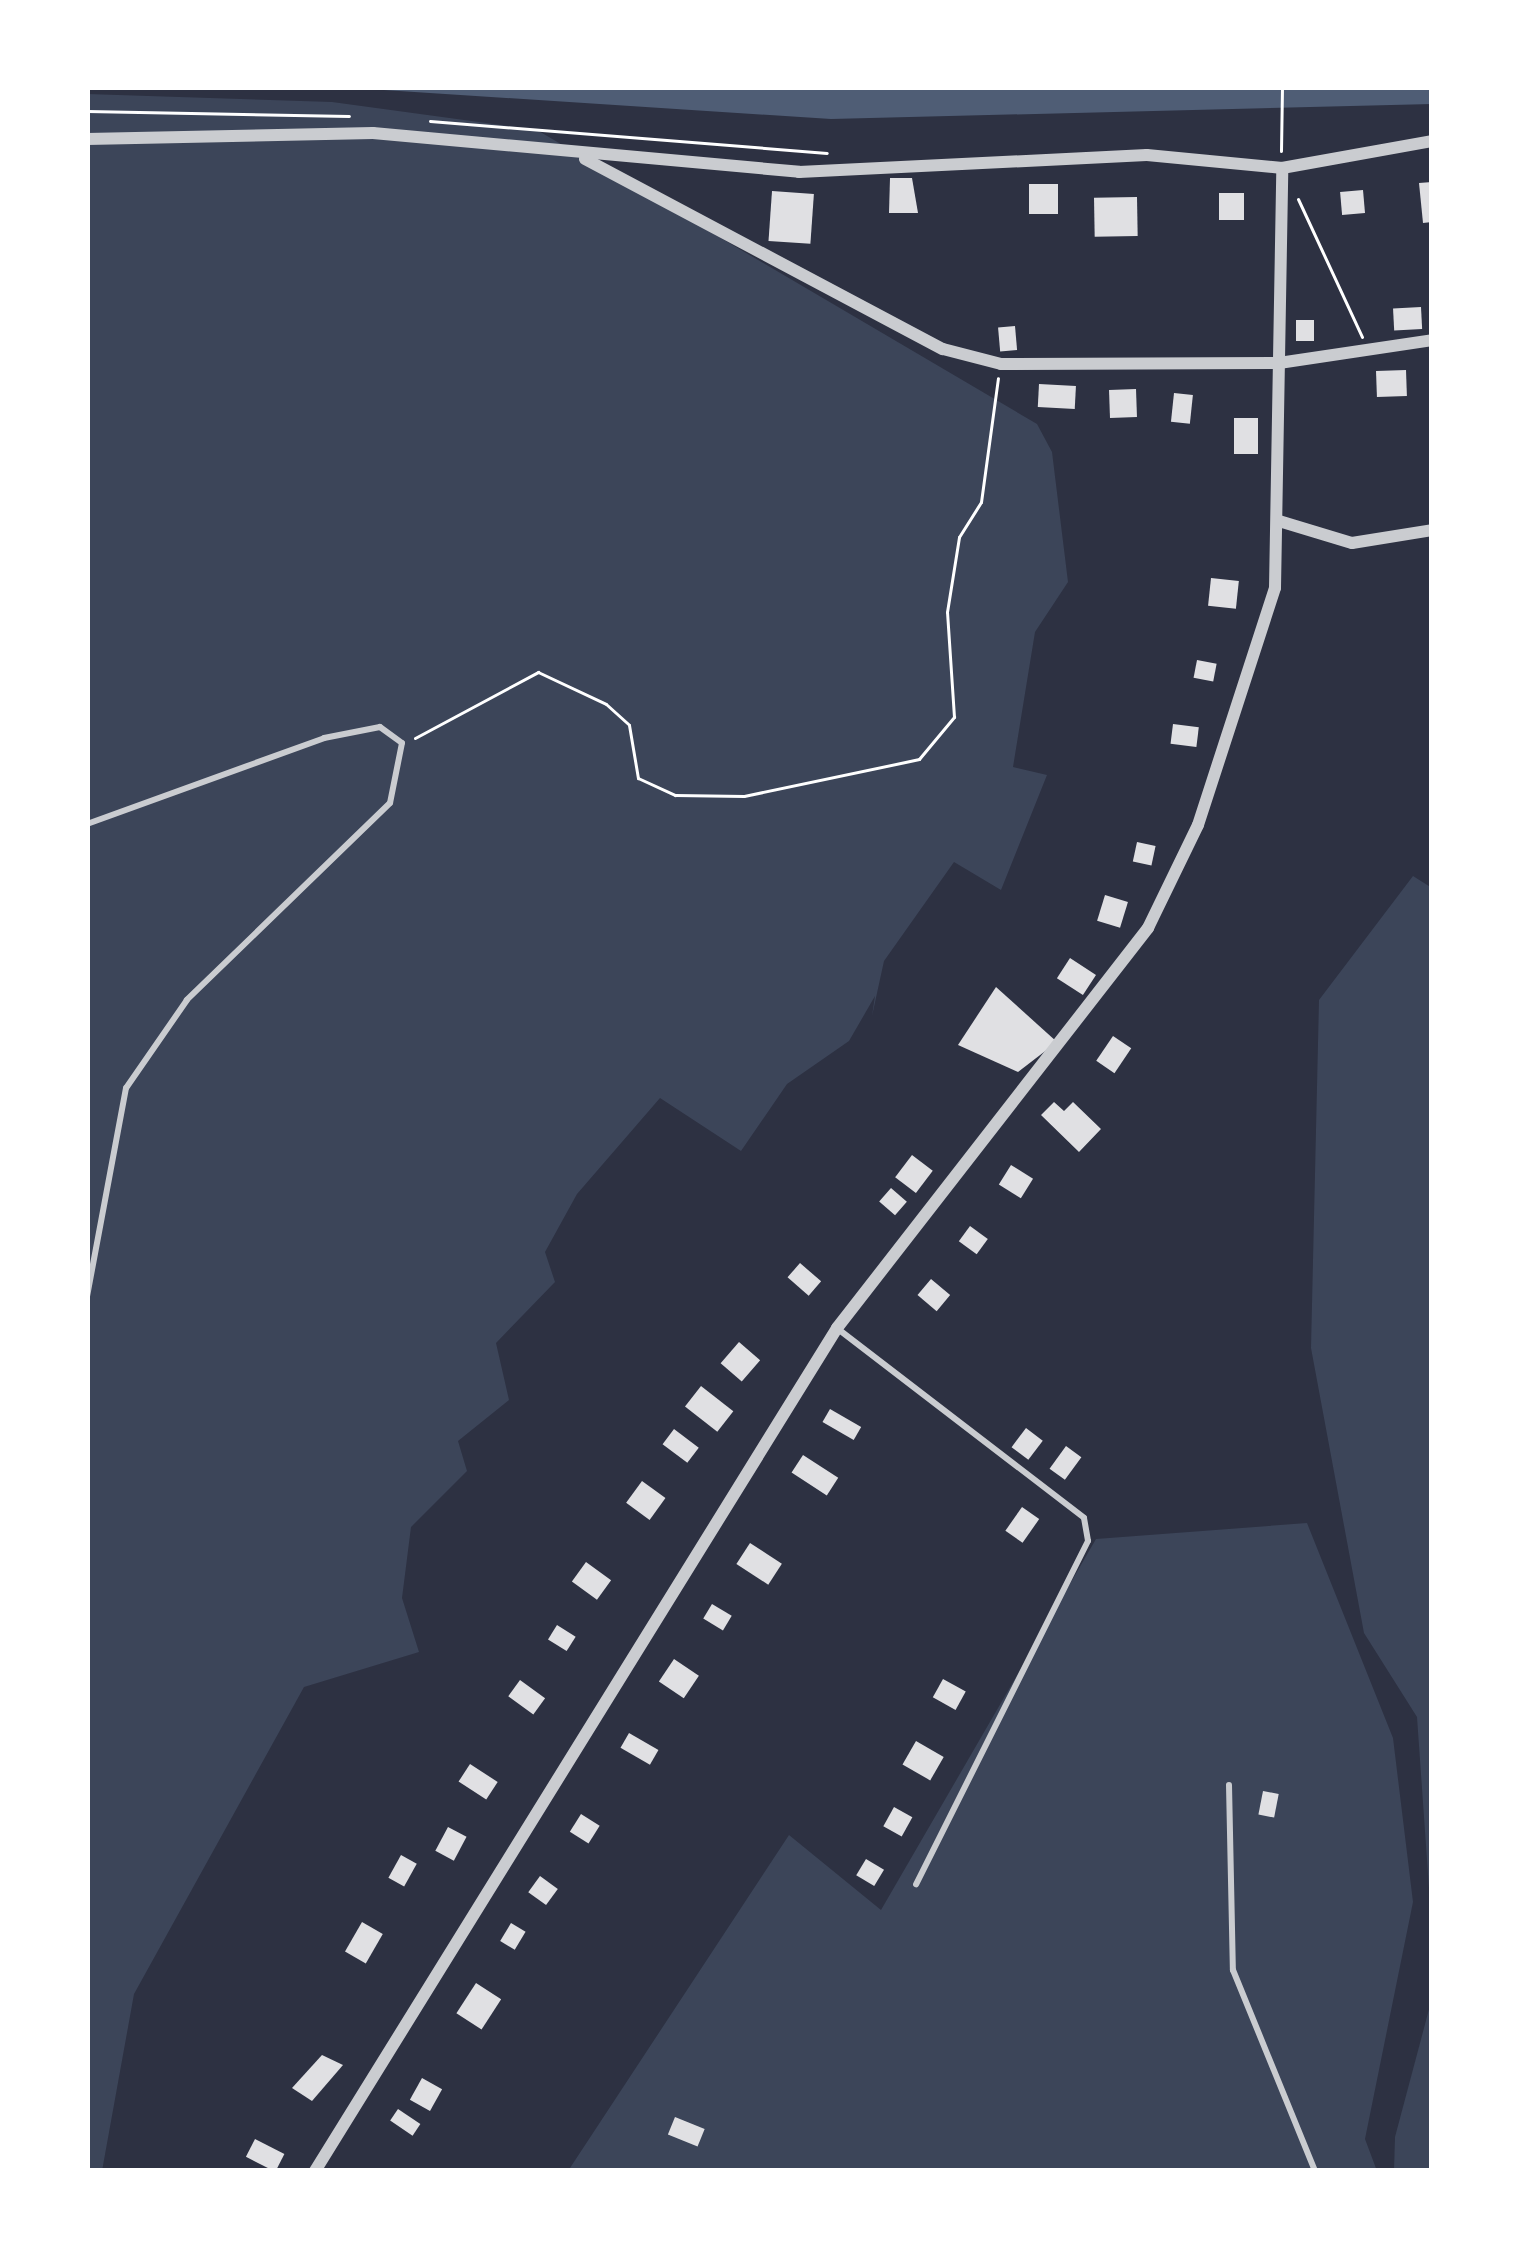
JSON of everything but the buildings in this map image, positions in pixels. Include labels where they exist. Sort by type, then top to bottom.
[{"type":"street","points":[[87,139],[373,133],[799,172],[1147,155],[1282,168],[1432,141]]},
{"type":"street","points":[[577,154],[943,349],[1001,364],[1279,363],[1364,341],[1432,340]]},
{"type":"street","points":[[315,2171],[837,1328],[1148,928],[1198,825],[1274,588],[1279,521],[1282,168]]},
{"type":"street","points":[[1279,521],[1352,544],[1432,530]]},
{"type":"lane","points":[[87,824],[324,738],[380,727],[402,743],[390,803],[187,1000],[126,1088],[87,1296]]},
{"type":"lane","points":[[837,1328],[1084,1518],[1088,1541],[916,1884]]},
{"type":"lane","points":[[1229,1785],[1233,1970],[1315,2171]]},
{"type":"path","points":[[1282,87],[1282,168],[1364,341]]},
{"type":"path","points":[[87,111],[362,117]]},
{"type":"path","points":[[406,119],[830,153]]},
{"type":"path","points":[[402,743],[538,672],[606,704],[629,725],[638,778],[676,795],[744,796],[919,759],[954,717],[947,612],[959,537],[981,502],[1001,364]]},
{"type":"shaded area","points":[[338,87],[1432,87],[1432,104],[831,119]]},
{"type":"shaded area","points":[[87,94],[332,102],[537,130],[1037,424],[1052,452],[1068,582],[1035,632],[1013,767],[1047,775],[1001,890],[954,862],[884,961],[872,1016],[875,996],[849,1041],[787,1084],[741,1151],[660,1098],[577,1194],[545,1252],[555,1282],[496,1343],[509,1400],[458,1441],[467,1471],[411,1527],[402,1598],[419,1652],[304,1687],[134,1994],[102,2171],[87,2171]]},
{"type":"shaded area","points":[[1413,876],[1432,888],[1432,1931],[1417,1717],[1364,1633],[1311,1348],[1319,1000]]},
{"type":"shaded area","points":[[1307,1523],[1393,1738],[1413,1902],[1365,2139],[1377,2171],[568,2171],[789,1835],[881,1910],[1096,1539]]},
{"type":"shaded area","points":[[1432,1998],[1432,2171],[1394,2171],[1395,2137]]}]
